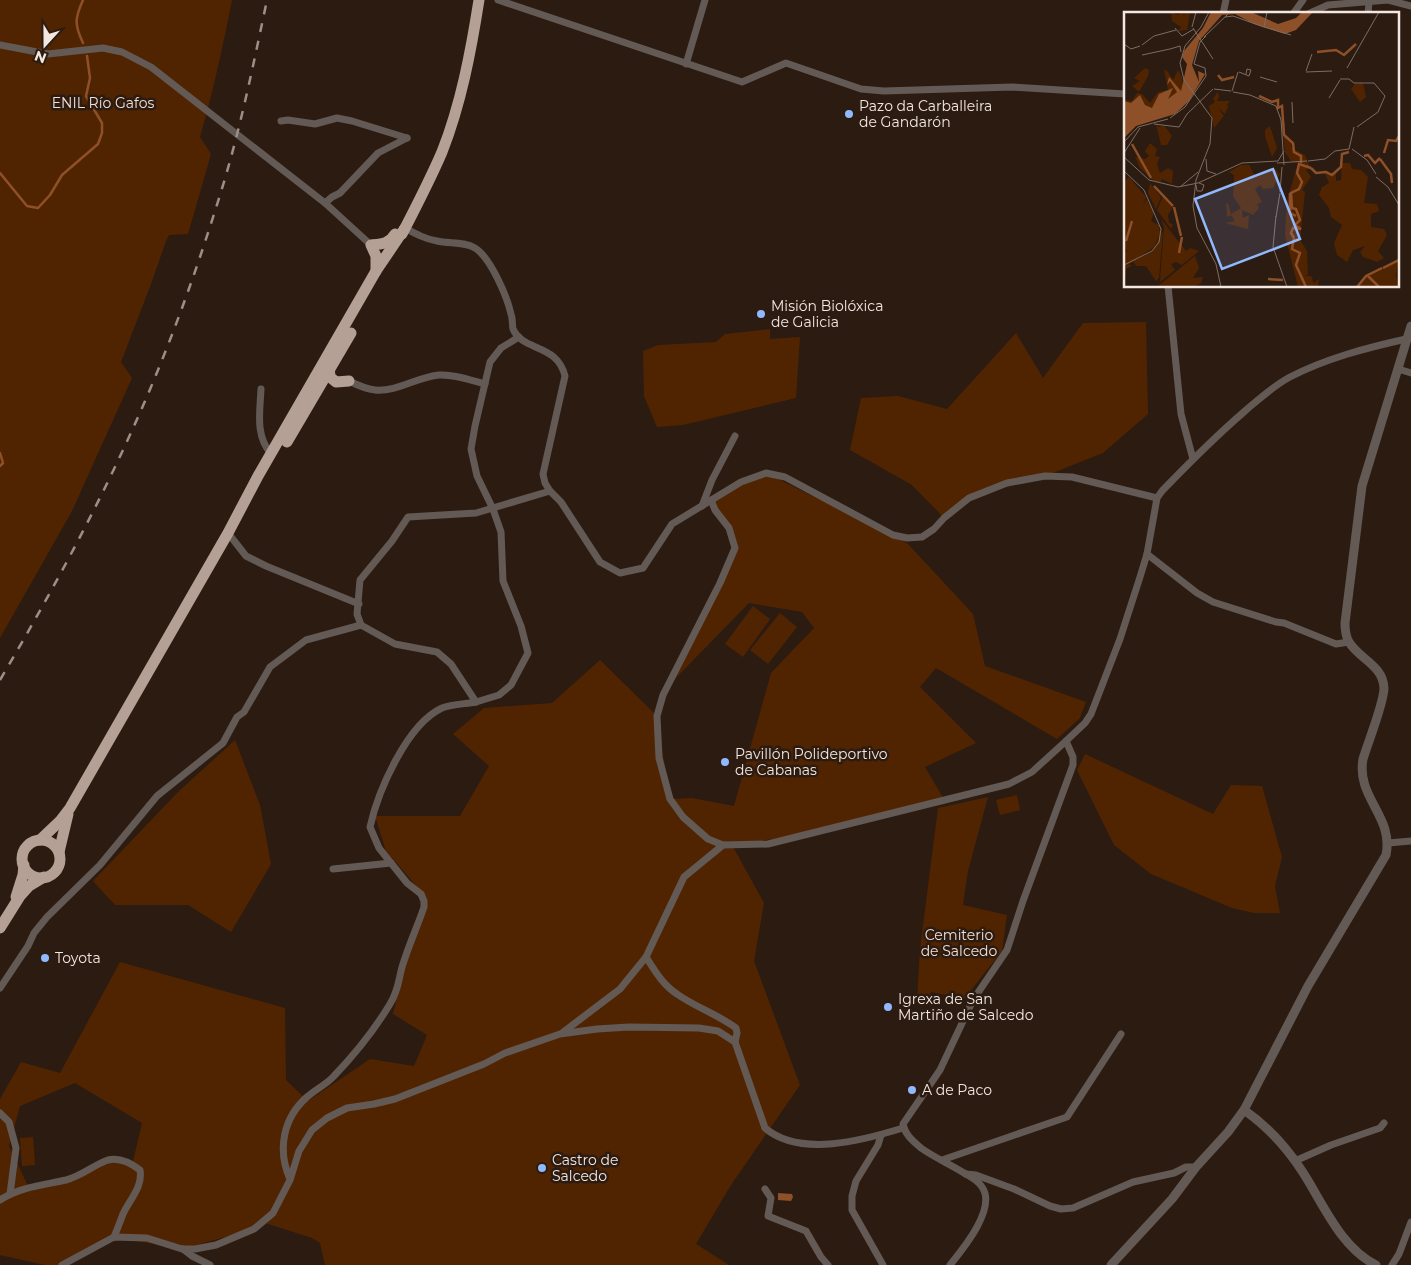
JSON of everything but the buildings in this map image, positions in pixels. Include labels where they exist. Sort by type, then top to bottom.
[{"type":"highway","points":[[242,508],[271,467],[319,388],[335,375],[339,352],[425,190],[442,151],[457,105],[473,38],[479,0]]},
{"type":"highway","points":[[376,271],[376,256],[371,245],[391,241],[442,151]]},
{"type":"highway","points":[[14,904],[23,875],[23,855],[25,850],[31,843],[40,840],[60,821],[70,808],[376,271],[405,228]]},
{"type":"highway","points":[[335,375],[329,364],[350,327],[359,301]]},
{"type":"highway","points":[[287,426],[305,403],[324,371],[349,381]]},
{"type":"highway","points":[[0,928],[14,904],[29,886],[50,875],[58,867],[60,860],[59,852],[70,808]]},
{"type":"highway","points":[[40,840],[51,842],[59,852]]},
{"type":"highway","points":[[24,865],[32,874],[44,877]]},
{"type":"street","points":[[498,0],[742,82],[786,63],[861,89],[884,91],[1012,87],[1124,94]]},
{"type":"street","points":[[686,64],[705,0]]},
{"type":"street","points":[[1294,12],[1303,0]]},
{"type":"street","points":[[1312,12],[1328,4],[1388,0],[1411,6]]},
{"type":"street","points":[[1368,12],[1370,2]]},
{"type":"street","points":[[0,45],[48,54],[103,48],[122,52],[151,68],[196,102],[325,203],[371,245]]},
{"type":"street","points":[[281,121],[288,120],[315,124],[337,118],[407,138],[378,153],[340,193],[325,203]]},
{"type":"street","points":[[405,228],[421,237],[438,242],[466,244],[475,248],[495,274],[505,293],[512,316],[513,329],[519,337],[556,358],[563,366],[565,376],[543,474],[545,483],[565,506],[600,562],[620,573],[643,568],[672,524],[740,482],[766,473],[785,477],[893,535],[907,538],[922,537],[934,529],[944,518],[969,498],[1007,483],[1045,476],[1072,477],[1157,498]]},
{"type":"street","points":[[1168,288],[1181,414],[1193,459]]},
{"type":"street","points":[[1111,1265],[1172,1199],[1244,1110],[1308,986],[1381,866],[1386,854],[1388,843],[1385,827],[1367,793],[1361,770],[1383,695],[1383,680],[1377,669],[1349,642],[1345,624],[1362,486],[1411,326]]},
{"type":"street","points":[[290,1180],[282,1150],[283,1136],[288,1121],[297,1106],[333,1078],[358,1049],[390,1005],[398,990],[403,963],[422,914],[424,901],[420,894],[407,883],[379,848],[370,827],[388,775],[411,736],[421,724],[435,712],[445,707],[499,696],[511,685],[528,653],[521,626],[503,581],[501,532],[493,509],[477,476],[471,449],[490,362],[501,348],[519,337]]},
{"type":"street","points":[[711,500],[715,510],[729,528],[735,548],[705,614],[664,695],[657,716],[659,758],[670,800],[683,817],[708,838],[723,845],[768,844],[996,788],[1022,778],[1066,741],[1085,723],[1091,714],[1120,639],[1147,554],[1157,498],[1162,491],[1220,433],[1272,388],[1290,377],[1319,364],[1362,349],[1406,339]]},
{"type":"street","points":[[1398,369],[1411,373]]},
{"type":"street","points":[[349,381],[375,390],[388,390],[440,375],[484,384]]},
{"type":"street","points":[[262,389],[258,418],[265,446],[271,454]]},
{"type":"street","points":[[701,506],[735,436]]},
{"type":"street","points":[[476,702],[452,664],[437,652],[395,644],[361,625],[357,614],[360,580],[392,541],[408,517],[460,515],[493,509],[550,491]]},
{"type":"street","points":[[228,533],[246,556],[359,604]]},
{"type":"street","points":[[1147,554],[1197,593],[1213,602],[1284,623],[1336,644],[1349,642]]},
{"type":"street","points":[[0,988],[28,946],[34,933],[47,917],[100,865],[157,796],[223,743],[237,717],[244,712],[270,667],[306,640],[361,625]]},
{"type":"street","points":[[950,1265],[978,1225],[986,1200],[982,1187],[966,1174],[917,1145],[907,1135],[903,1124],[940,1070],[973,1000],[1007,950],[1073,765],[1073,757],[1066,741]]},
{"type":"street","points":[[1388,843],[1411,840]]},
{"type":"street","points":[[560,1034],[620,989],[646,958],[684,877],[723,845]]},
{"type":"street","points":[[333,869],[391,863]]},
{"type":"street","points":[[646,958],[658,977],[676,994],[714,1013],[736,1028],[735,1042],[764,1128],[771,1133],[807,1144],[842,1142],[881,1135],[904,1128]]},
{"type":"street","points":[[62,1265],[114,1238],[147,1238],[182,1249],[196,1249],[216,1245],[254,1229],[273,1213],[290,1180],[299,1150],[312,1130],[327,1118],[347,1108],[395,1099],[484,1064],[504,1053],[560,1034],[597,1028],[698,1028],[718,1031],[735,1042]]},
{"type":"street","points":[[942,1160],[1067,1116],[1121,1034]]},
{"type":"street","points":[[1244,1110],[1274,1135],[1295,1161],[1339,1231],[1359,1254],[1376,1265]]},
{"type":"street","points":[[0,1113],[9,1122],[16,1148],[10,1194]]},
{"type":"street","points":[[1295,1161],[1331,1145],[1380,1128],[1384,1123]]},
{"type":"street","points":[[881,1135],[878,1145],[856,1181],[852,1196],[852,1210],[883,1265]]},
{"type":"street","points":[[0,1200],[10,1194],[83,1174],[108,1160],[120,1160],[131,1163],[140,1170],[142,1178],[114,1238]]},
{"type":"street","points":[[966,1174],[976,1175],[1014,1189],[1050,1206],[1062,1209],[1073,1208],[1133,1182],[1174,1172],[1186,1167],[1196,1167]]},
{"type":"street","points":[[765,1189],[771,1198],[768,1216],[806,1231],[828,1265]]},
{"type":"street","points":[[1392,1265],[1399,1254],[1411,1222]]},
{"type":"street","points":[[182,1249],[210,1265]]},
{"type":"green space","name":"ENIL Río Gafos","points":[[0,0],[232,0],[218,69],[200,137],[211,154],[188,234],[169,235],[166,241],[121,362],[132,378],[72,511],[0,638]]},
{"type":"green space","points":[[1146,322],[1148,414],[1103,453],[1045,476],[1007,483],[969,498],[944,518],[912,485],[850,450],[861,398],[898,396],[947,409],[1016,333],[1043,378],[1083,323]]},
{"type":"green space","points":[[770,329],[770,339],[800,337],[796,398],[683,425],[657,427],[644,396],[643,351],[658,345],[716,342],[725,334]]},
{"type":"green space","points":[[766,473],[810,495],[853,513],[908,544],[973,614],[985,666],[1086,702],[1080,718],[1057,739],[936,668],[920,687],[976,743],[925,767],[945,801],[818,832],[732,845],[764,903],[754,961],[800,1085],[731,1185],[696,1244],[729,1265],[325,1265],[320,1243],[312,1238],[265,1223],[254,1229],[182,1249],[114,1237],[62,1265],[45,1265],[0,1255],[0,1099],[21,1062],[60,1073],[120,962],[285,1008],[286,1080],[308,1101],[370,1059],[414,1066],[427,1035],[393,1014],[405,963],[427,898],[386,851],[375,816],[460,816],[489,766],[453,734],[484,708],[552,703],[600,660],[657,716],[670,799],[692,798],[734,806],[771,673],[814,628],[802,612],[749,603],[669,685],[735,548],[711,500]],"holes":[[[75,1083],[142,1123],[132,1166],[108,1160],[66,1180],[29,1188],[9,1146],[20,1106]]]},
{"type":"green space","points":[[753,606],[770,619],[743,657],[725,644]]},
{"type":"green space","points":[[780,613],[797,627],[768,664],[750,650]]},
{"type":"green space","points":[[235,740],[260,805],[271,864],[231,932],[188,905],[115,905],[93,881],[177,793]]},
{"type":"green space","points":[[1085,754],[1213,814],[1231,785],[1262,786],[1282,857],[1275,886],[1280,913],[1254,913],[1232,908],[1151,874],[1114,845],[1077,770]]},
{"type":"green space","points":[[1017,795],[1020,810],[1000,815],[996,800]]},
{"type":"green space","name":"Cemiterio de Salcedo","points":[[988,797],[968,871],[963,905],[1007,915],[1002,951],[964,999],[931,992],[928,1004],[917,1000],[920,949],[938,808]]},
{"type":"green space","points":[[33,1137],[35,1165],[22,1166],[20,1138]]},
{"type":"shaded area","points":[[778,1193],[792,1194],[793,1197],[791,1201],[778,1200]]},
{"type":"waterway","points":[[83,0],[78,12],[77,26],[83,43]]},
{"type":"waterway","points":[[0,173],[27,206],[38,208],[50,195],[62,175],[98,144],[102,133],[102,123],[86,96],[90,78],[87,56]]},
{"type":"waterway","points":[[0,453],[3,463],[0,466]]},
{"type":"railway","points":[[0,680],[61,572],[99,499],[151,387],[170,340],[196,268],[234,147],[267,0]]},
{"type":"place","name":"Pazo da Carballeira de Gandarón","points":[[849,114]]},
{"type":"place","name":"Misión Biolóxica de Galicia","points":[[761,314]]},
{"type":"place","name":"Pavillón Polideportivo de Cabanas","points":[[725,762]]},
{"type":"place","name":"Toyota","points":[[45,958]]},
{"type":"place","name":"Igrexa de San Martiño de Salcedo","points":[[888,1007]]},
{"type":"place","name":"A de Paco","points":[[912,1090]]},
{"type":"place","name":"Castro de Salcedo","points":[[542,1168]]}]
